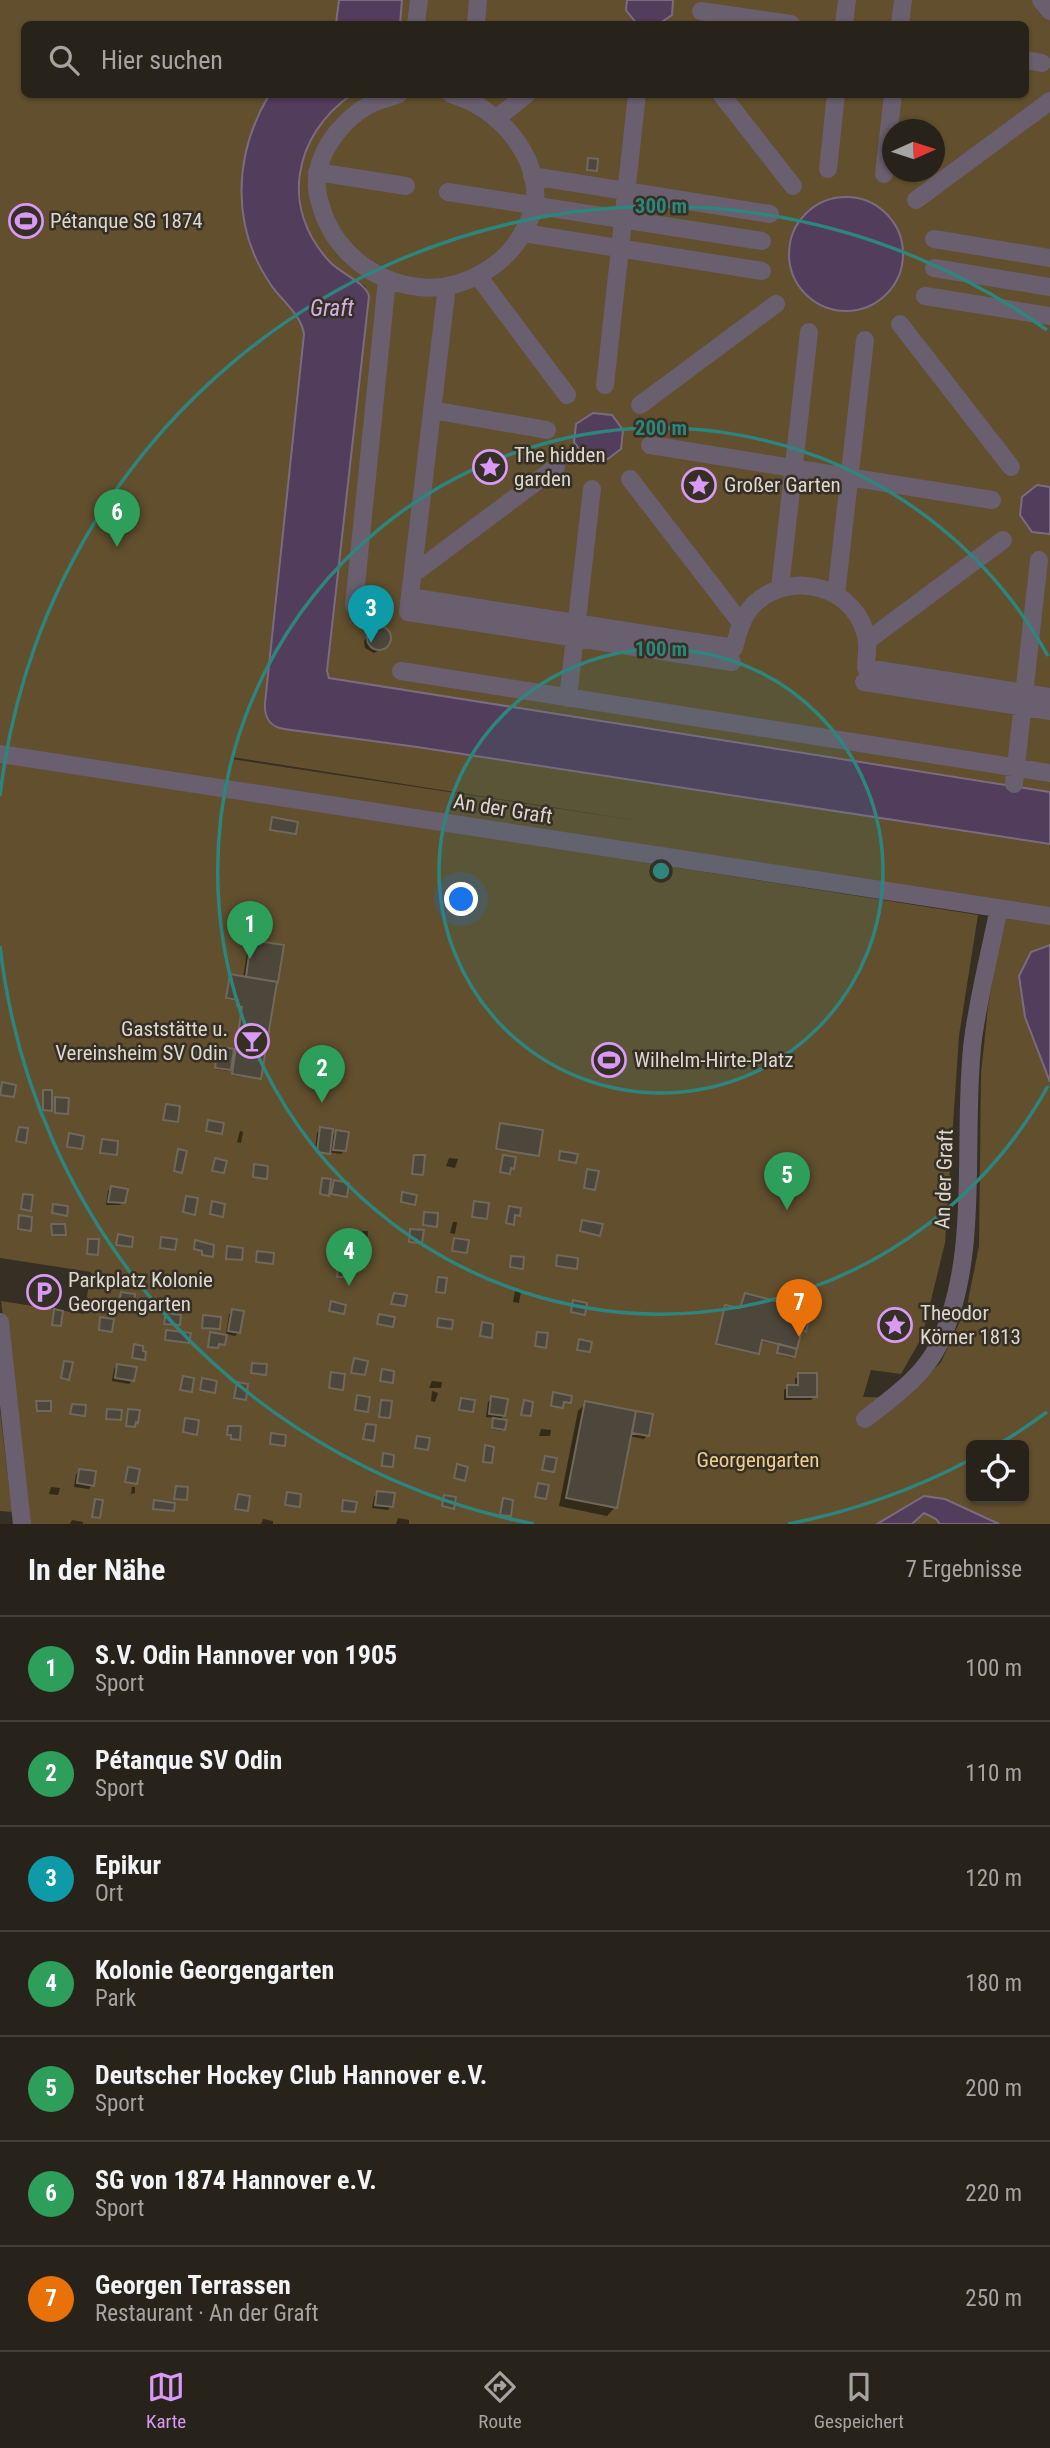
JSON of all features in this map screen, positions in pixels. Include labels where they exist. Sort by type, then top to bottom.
[{"type":"street","points":[[416,21],[419,0]]},
{"type":"street","points":[[476,21],[478,0]]},
{"type":"street","points":[[844,21],[847,0]]},
{"type":"street","points":[[900,21],[903,0]]},
{"type":"street","points":[[1041,0],[1050,11]]},
{"type":"street","points":[[701,11],[770,21]]},
{"type":"street","points":[[387,98],[370,104],[348,122],[327,148],[317,172],[318,195],[322,212],[333,235],[346,252],[363,267],[387,280],[420,288],[447,286],[478,276],[510,252],[524,233],[535,206],[532,176],[520,144],[497,118],[465,98]]},
{"type":"street","points":[[497,118],[522,98]]},
{"type":"street","points":[[605,385],[637,98]]},
{"type":"street","points":[[724,98],[793,186]]},
{"type":"street","points":[[828,169],[836,98]]},
{"type":"street","points":[[890,119],[893,98]]},
{"type":"street","points":[[916,200],[1050,101]]},
{"type":"street","points":[[317,172],[406,186]]},
{"type":"street","points":[[532,176],[770,214]]},
{"type":"street","points":[[449,192],[762,241]]},
{"type":"street","points":[[524,233],[762,271]]},
{"type":"street","points":[[934,239],[1050,258]]},
{"type":"street","points":[[934,268],[1050,287]]},
{"type":"street","points":[[478,276],[567,395]]},
{"type":"street","points":[[354,605],[387,280]]},
{"type":"street","points":[[447,286],[408,612],[734,648],[741,623],[752,606],[765,595],[780,588],[807,585],[836,595],[858,616],[867,641],[866,668],[1024,700],[1050,711]]},
{"type":"street","points":[[925,296],[1050,316]]},
{"type":"street","points":[[640,405],[776,304]]},
{"type":"street","points":[[900,324],[1012,467]]},
{"type":"street","points":[[780,588],[808,332]]},
{"type":"street","points":[[836,595],[865,340]]},
{"type":"street","points":[[432,410],[547,430]]},
{"type":"street","points":[[650,445],[992,500]]},
{"type":"street","points":[[413,574],[556,467]]},
{"type":"street","points":[[630,479],[741,623]]},
{"type":"street","points":[[568,698],[592,489]]},
{"type":"street","points":[[867,641],[1003,540]]},
{"type":"street","points":[[1015,776],[1039,560]]},
{"type":"street","points":[[576,631],[732,662]]},
{"type":"street","points":[[401,671],[1015,776],[1050,773]]},
{"type":"street","points":[[864,682],[1024,700],[1050,697]]},
{"type":"street","name":"An der Graft","points":[[0,754],[1050,916]]},
{"type":"street","name":"An der Graft","points":[[865,1419],[902,1390],[923,1369],[939,1345],[954,1306],[964,1248],[973,1039],[999,908]]},
{"type":"street","points":[[0,1322],[22,1524]]},
{"type":"green space","points":[[0,0],[339,0],[336,21],[21,21],[21,98],[267,98],[248,141],[241,190],[243,215],[248,239],[258,262],[275,291],[299,320],[304,334],[264,709],[284,729],[1050,844],[1050,913],[0,745]],"holes":[[[232,757],[646,822],[231,759]]]},
{"type":"green space","name":"Großer Garten","points":[[402,0],[1050,0],[1050,792],[333,680],[327,676],[369,296],[365,286],[344,274],[329,261],[312,238],[304,216],[300,193],[301,170],[307,148],[332,109],[346,98],[1029,98],[1029,21],[400,21]]},
{"type":"green space","name":"Georgengarten","points":[[0,761],[978,915],[959,1036],[945,1243],[922,1337],[901,1374],[871,1370],[863,1397],[906,1398],[941,1362],[967,1306],[979,1246],[981,1074],[988,1006],[1004,914],[1050,921],[1050,1524],[29,1524],[1,1301],[84,1314],[91,1272],[0,1258]]},
{"type":"green space","points":[[0,1411],[12,1512],[0,1511]]},
{"type":"water","points":[[339,0],[402,0],[400,21],[336,21]]},
{"type":"water","points":[[627,0],[673,0],[672,15],[663,21],[635,21],[626,10]]},
{"type":"water","name":"Graft","points":[[267,98],[347,98],[332,111],[317,130],[306,151],[300,173],[299,196],[304,219],[314,241],[334,266],[358,282],[369,296],[327,671],[329,678],[1050,792],[1050,844],[284,729],[272,724],[267,717],[265,703],[304,334],[299,320],[271,285],[248,239],[243,215],[243,165],[257,118]]},
{"type":"water","points":[[846,197],[868,201],[887,213],[899,232],[903,254],[899,276],[887,295],[868,307],[846,311],[824,307],[805,295],[793,276],[789,254],[793,232],[805,213],[824,201]]},
{"type":"water","points":[[593,413],[612,415],[623,430],[621,449],[605,461],[586,458],[574,442],[576,424]]},
{"type":"water","points":[[1037,485],[1050,487],[1050,534],[1032,532],[1020,515],[1022,497]]},
{"type":"water","points":[[1050,945],[1050,1082],[1025,1017],[1019,976],[1031,952]]},
{"type":"water","points":[[924,1496],[945,1499],[999,1524],[940,1524],[924,1513],[912,1524],[877,1524]]},
{"type":"building","points":[[588,158],[598,159],[597,171],[587,170]]},
{"type":"building","points":[[379,626],[388,629],[391,638],[388,647],[379,650],[370,647],[367,638],[370,629]]},
{"type":"building","points":[[272,817],[298,822],[296,834],[270,830]]},
{"type":"building","points":[[251,940],[284,945],[278,982],[246,977]]},
{"type":"building","name":"Gaststätte u. Vereinsheim SV Odin","points":[[230,974],[277,982],[261,1079],[232,1074],[242,1007],[237,1006],[238,1000],[226,998]]},
{"type":"building","points":[[218,1046],[234,1049],[231,1070],[215,1068]]},
{"type":"building","points":[[2,1082],[16,1085],[14,1097],[0,1095]]},
{"type":"building","points":[[43,1090],[52,1090],[52,1111],[43,1110]]},
{"type":"building","points":[[55,1097],[69,1098],[68,1114],[55,1113]]},
{"type":"building","points":[[166,1104],[180,1106],[178,1122],[163,1120]]},
{"type":"building","points":[[208,1120],[224,1123],[222,1134],[206,1131]]},
{"type":"building","points":[[500,1123],[543,1130],[539,1156],[496,1149]]},
{"type":"building","points":[[19,1127],[28,1128],[26,1143],[16,1141]]},
{"type":"building","points":[[320,1127],[333,1129],[330,1154],[317,1152]]},
{"type":"building","points":[[336,1130],[349,1132],[346,1151],[333,1150]]},
{"type":"building","points":[[69,1133],[84,1136],[82,1149],[67,1147]]},
{"type":"building","points":[[102,1139],[118,1141],[117,1155],[100,1153]]},
{"type":"building","points":[[178,1149],[187,1151],[182,1173],[174,1171]]},
{"type":"building","points":[[560,1151],[578,1154],[576,1163],[559,1160]]},
{"type":"building","points":[[414,1155],[425,1155],[423,1175],[412,1174]]},
{"type":"building","points":[[503,1155],[516,1157],[514,1169],[511,1168],[510,1174],[500,1172]]},
{"type":"building","points":[[215,1158],[227,1161],[224,1173],[212,1171]]},
{"type":"building","points":[[254,1164],[268,1166],[267,1179],[253,1177]]},
{"type":"building","points":[[587,1169],[599,1171],[595,1190],[584,1188]]},
{"type":"building","points":[[322,1178],[331,1179],[329,1196],[320,1194]]},
{"type":"building","points":[[334,1180],[349,1183],[347,1197],[331,1194]]},
{"type":"building","points":[[111,1186],[128,1189],[125,1203],[108,1202]]},
{"type":"building","points":[[402,1192],[417,1195],[415,1205],[401,1202]]},
{"type":"building","points":[[23,1194],[33,1195],[31,1211],[21,1209]]},
{"type":"building","points":[[186,1196],[198,1198],[195,1215],[183,1212]]},
{"type":"building","points":[[212,1201],[225,1204],[223,1217],[210,1214]]},
{"type":"building","points":[[474,1201],[489,1203],[487,1219],[472,1217]]},
{"type":"building","points":[[53,1204],[68,1206],[67,1216],[52,1213]]},
{"type":"building","points":[[509,1206],[521,1208],[520,1216],[515,1215],[514,1225],[506,1223]]},
{"type":"building","points":[[424,1212],[438,1213],[437,1227],[423,1225]]},
{"type":"building","points":[[19,1215],[32,1217],[31,1231],[18,1229]]},
{"type":"building","points":[[582,1220],[603,1224],[600,1236],[580,1231]]},
{"type":"building","points":[[51,1224],[65,1224],[66,1235],[52,1235]]},
{"type":"building","points":[[410,1229],[424,1230],[422,1243],[409,1242]]},
{"type":"building","points":[[118,1234],[133,1237],[132,1247],[116,1245]]},
{"type":"building","points":[[161,1237],[177,1239],[175,1250],[160,1248]]},
{"type":"building","points":[[454,1238],[469,1240],[467,1253],[452,1251]]},
{"type":"building","points":[[88,1239],[99,1239],[98,1255],[87,1254]]},
{"type":"building","points":[[195,1240],[214,1245],[213,1257],[202,1255],[202,1251],[194,1249]]},
{"type":"building","points":[[227,1246],[243,1248],[242,1260],[226,1259]]},
{"type":"building","points":[[257,1251],[274,1253],[273,1264],[256,1262]]},
{"type":"building","points":[[557,1255],[578,1258],[577,1269],[556,1266]]},
{"type":"building","points":[[511,1256],[524,1257],[523,1269],[510,1267]]},
{"type":"building","points":[[338,1261],[348,1261],[347,1277],[337,1277]]},
{"type":"building","points":[[438,1277],[447,1278],[445,1293],[436,1292]]},
{"type":"building","points":[[121,1292],[135,1294],[134,1305],[119,1303]]},
{"type":"building","points":[[394,1293],[407,1295],[405,1306],[391,1304]]},
{"type":"building","points":[[745,1293],[810,1310],[812,1306],[806,1332],[802,1330],[797,1349],[762,1340],[759,1354],[716,1344],[725,1305],[740,1308]]},
{"type":"building","points":[[573,1300],[587,1303],[585,1315],[571,1312]]},
{"type":"building","points":[[331,1301],[346,1305],[344,1314],[329,1311]]},
{"type":"building","points":[[54,1309],[63,1311],[61,1326],[52,1325]]},
{"type":"building","points":[[232,1309],[244,1311],[240,1333],[228,1331]]},
{"type":"building","points":[[166,1313],[181,1315],[180,1325],[164,1324]]},
{"type":"building","points":[[379,1314],[395,1317],[393,1327],[377,1324]]},
{"type":"building","points":[[203,1315],[221,1317],[220,1329],[202,1328]]},
{"type":"building","points":[[100,1317],[114,1319],[112,1332],[99,1330]]},
{"type":"building","points":[[438,1318],[453,1320],[452,1329],[437,1327]]},
{"type":"building","points":[[482,1322],[493,1324],[492,1338],[480,1336]]},
{"type":"building","points":[[166,1330],[191,1333],[189,1343],[165,1340]]},
{"type":"building","points":[[210,1332],[227,1335],[225,1345],[219,1344],[218,1348],[208,1347]]},
{"type":"building","points":[[537,1332],[548,1333],[546,1348],[535,1346]]},
{"type":"building","points":[[579,1339],[592,1342],[590,1352],[577,1350]]},
{"type":"building","points":[[134,1344],[143,1346],[143,1351],[146,1352],[145,1360],[132,1358]]},
{"type":"building","points":[[779,1344],[797,1349],[795,1357],[777,1353]]},
{"type":"building","points":[[354,1358],[368,1361],[365,1375],[351,1373]]},
{"type":"building","points":[[64,1361],[73,1362],[69,1380],[61,1378]]},
{"type":"building","points":[[252,1363],[267,1364],[266,1375],[251,1373]]},
{"type":"building","points":[[117,1364],[137,1367],[134,1381],[115,1378]]},
{"type":"building","points":[[382,1369],[394,1371],[393,1383],[380,1381]]},
{"type":"building","points":[[331,1372],[345,1374],[343,1390],[329,1388]]},
{"type":"building","points":[[798,1373],[817,1373],[817,1397],[787,1397],[787,1385],[798,1385]]},
{"type":"building","points":[[183,1376],[194,1378],[192,1392],[180,1390]]},
{"type":"building","points":[[202,1378],[217,1381],[215,1393],[200,1390]]},
{"type":"building","points":[[237,1382],[248,1384],[246,1400],[234,1398]]},
{"type":"building","points":[[553,1392],[572,1396],[571,1403],[564,1402],[563,1408],[551,1406]]},
{"type":"building","points":[[357,1395],[370,1397],[368,1412],[355,1410]]},
{"type":"building","points":[[491,1396],[508,1399],[505,1416],[489,1414]]},
{"type":"building","points":[[461,1398],[475,1400],[473,1412],[459,1410]]},
{"type":"building","points":[[381,1400],[392,1401],[390,1418],[379,1417]]},
{"type":"building","points":[[524,1400],[533,1402],[531,1416],[521,1415]]},
{"type":"building","points":[[36,1401],[51,1401],[51,1411],[37,1411]]},
{"type":"building","points":[[585,1401],[636,1411],[617,1508],[566,1498]]},
{"type":"building","points":[[72,1404],[86,1405],[85,1416],[70,1414]]},
{"type":"building","points":[[107,1409],[122,1410],[121,1420],[106,1419]]},
{"type":"building","points":[[128,1409],[140,1410],[135,1427],[126,1426]]},
{"type":"building","points":[[636,1411],[653,1414],[649,1436],[632,1433]]},
{"type":"building","points":[[185,1418],[199,1420],[197,1435],[183,1432]]},
{"type":"building","points":[[493,1418],[507,1420],[505,1430],[492,1428]]},
{"type":"building","points":[[366,1424],[376,1425],[374,1441],[363,1439]]},
{"type":"building","points":[[228,1426],[241,1426],[240,1440],[231,1439],[231,1435],[227,1435]]},
{"type":"building","points":[[271,1433],[286,1435],[285,1446],[270,1444]]},
{"type":"building","points":[[417,1436],[430,1438],[428,1450],[415,1448]]},
{"type":"building","points":[[485,1445],[494,1447],[492,1463],[483,1462]]},
{"type":"building","points":[[383,1453],[394,1455],[393,1467],[382,1466]]},
{"type":"building","points":[[545,1456],[557,1458],[554,1472],[542,1470]]},
{"type":"building","points":[[457,1464],[468,1467],[465,1481],[454,1478]]},
{"type":"building","points":[[128,1467],[140,1469],[137,1484],[125,1482]]},
{"type":"building","points":[[79,1469],[96,1471],[94,1486],[77,1483]]},
{"type":"building","points":[[538,1483],[549,1485],[546,1499],[535,1497]]},
{"type":"building","points":[[176,1486],[188,1487],[187,1500],[174,1499]]},
{"type":"building","points":[[377,1491],[395,1493],[393,1507],[375,1505]]},
{"type":"building","points":[[287,1492],[301,1494],[300,1507],[285,1505]]},
{"type":"building","points":[[238,1494],[250,1496],[248,1511],[235,1509]]},
{"type":"building","points":[[444,1495],[456,1497],[454,1509],[442,1506]]},
{"type":"building","points":[[503,1498],[513,1500],[511,1516],[500,1515]]},
{"type":"building","points":[[95,1499],[103,1500],[100,1518],[92,1517]]},
{"type":"building","points":[[154,1500],[175,1503],[174,1511],[153,1509]]},
{"type":"building","points":[[343,1500],[357,1502],[355,1512],[342,1511]]},
{"type":"place","name":"Pétanque SG 1874","points":[[26,221]]},
{"type":"place","name":"The hidden garden","points":[[490,467]]},
{"type":"place","name":"Großer Garten","points":[[699,485]]},
{"type":"place","name":"SG von 1874 Hannover e.V.","points":[[117,547]]},
{"type":"place","name":"Epikur","points":[[371,643]]},
{"type":"place","name":"S.V. Odin Hannover von 1905","points":[[250,959]]},
{"type":"place","name":"Gaststätte u. Vereinsheim SV Odin","points":[[252,1041]]},
{"type":"place","name":"Wilhelm-Hirte-Platz","points":[[609,1060]]},
{"type":"place","name":"Pétanque SV Odin","points":[[322,1103]]},
{"type":"place","name":"Deutscher Hockey Club Hannover e.V.","points":[[787,1210]]},
{"type":"place","name":"Kolonie Georgengarten","points":[[349,1286]]},
{"type":"place","name":"Parkplatz Kolonie Georgengarten","points":[[44,1292]]},
{"type":"place","name":"Theodor Körner 1813","points":[[895,1325]]},
{"type":"place","name":"Georgen Terrassen","points":[[799,1337]]}]
